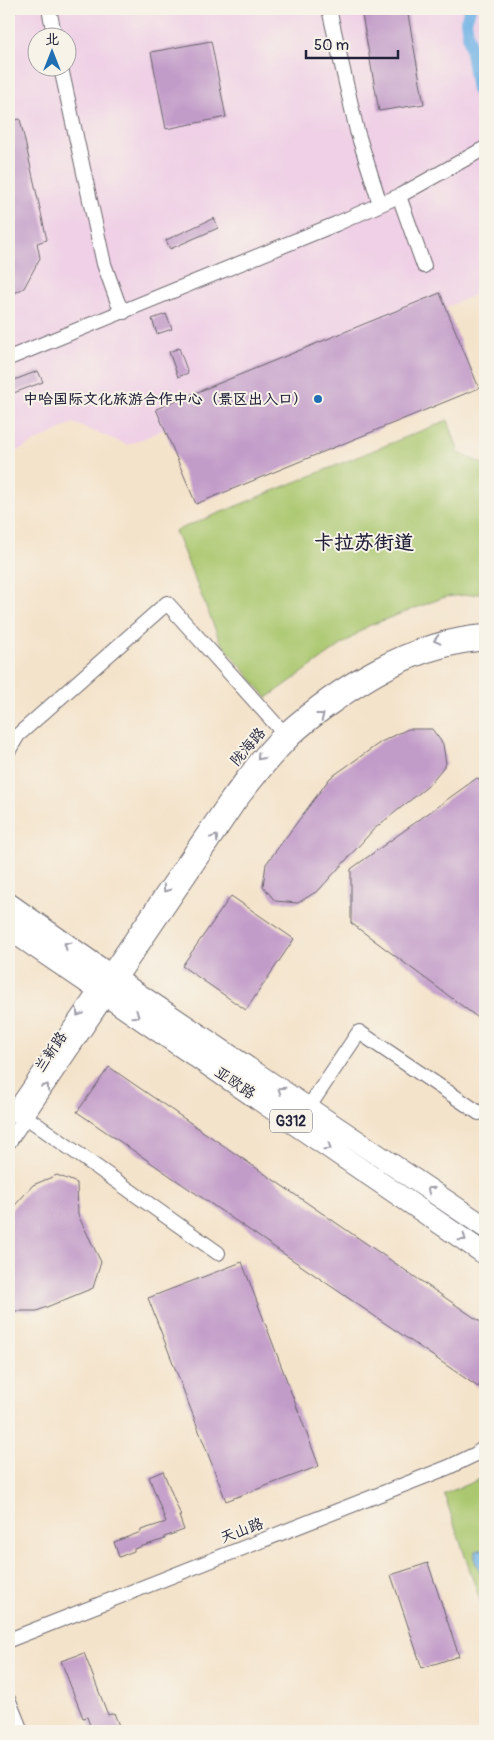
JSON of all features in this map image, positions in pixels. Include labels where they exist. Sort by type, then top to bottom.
[{"type":"highway","name":"亚欧路","points":[[9,904],[108,984],[485,1254]]},
{"type":"highway","name":"亚欧路","points":[[9,929],[108,984],[308,1108],[485,1227]]},
{"type":"street","points":[[48,9],[53,28]]},
{"type":"street","points":[[329,9],[357,131],[380,204]]},
{"type":"street","points":[[63,78],[104,264],[118,303],[124,312]]},
{"type":"street","points":[[9,358],[336,224],[399,196],[485,148]]},
{"type":"street","points":[[399,196],[424,266]]},
{"type":"street","points":[[9,750],[18,734],[167,604],[287,736]]},
{"type":"street","name":"陇海路","points":[[108,984],[287,736],[340,688],[387,660],[431,642],[485,632]]},
{"type":"street","name":"陇海路","points":[[287,736],[390,670],[437,652],[485,643]]},
{"type":"street","name":"兰新路","points":[[11,1113],[108,984]]},
{"type":"street","name":"兰新路","points":[[9,1142],[108,984]]},
{"type":"street","points":[[308,1108],[359,1032],[479,1113]]},
{"type":"street","points":[[11,1113],[26,1117],[218,1253]]},
{"type":"street","name":"天山路","points":[[9,1640],[449,1467],[476,1454],[485,1447]]},
{"type":"street","points":[[9,1701],[21,1731]]},
{"type":"shaded area","points":[[9,9],[485,9],[485,281],[479,293],[128,445],[73,423],[9,455]]},
{"type":"green space","points":[[448,420],[459,453],[485,465],[485,593],[445,597],[368,626],[267,698],[220,641],[175,531]]},
{"type":"green space","points":[[485,1477],[485,1615],[444,1494]]},
{"type":"water","points":[[485,1549],[485,1582],[475,1561],[475,1551]]},
{"type":"building","points":[[361,9],[407,9],[424,104],[379,111]]},
{"type":"building","points":[[211,41],[226,117],[166,129],[151,52]]},
{"type":"building","points":[[20,119],[47,240],[37,243],[40,258],[24,288],[9,296],[9,121]]},
{"type":"building","points":[[214,218],[218,228],[170,249],[166,240]]},
{"type":"building","name":"中哈国际文化旅游合作中心（景区出入口）","points":[[440,293],[479,388],[196,504],[156,409]]},
{"type":"building","points":[[166,314],[172,329],[157,334],[152,319]]},
{"type":"building","points":[[179,348],[188,373],[178,377],[169,352]]},
{"type":"building","points":[[38,371],[43,382],[11,394],[9,382]]},
{"type":"building","points":[[408,729],[432,729],[443,744],[446,764],[427,787],[374,829],[319,890],[298,903],[275,901],[263,886],[266,864],[330,778],[381,742]]},
{"type":"building","points":[[477,778],[485,782],[485,1012],[477,1017],[351,923],[351,869]]},
{"type":"building","points":[[231,896],[294,939],[246,1010],[182,966]]},
{"type":"building","points":[[109,1067],[485,1325],[485,1376],[478,1387],[77,1112]]},
{"type":"building","points":[[57,1175],[77,1183],[78,1215],[101,1262],[93,1288],[37,1311],[11,1311],[9,1308],[9,1212],[33,1185]]},
{"type":"building","points":[[242,1262],[319,1466],[226,1501],[148,1298]]},
{"type":"building","points":[[163,1471],[181,1516],[179,1516],[184,1530],[164,1537],[165,1539],[134,1549],[134,1551],[119,1557],[114,1542],[141,1532],[141,1530],[166,1522],[149,1477]]},
{"type":"building","points":[[428,1563],[459,1656],[422,1668],[391,1575]]},
{"type":"building","points":[[84,1653],[108,1715],[114,1713],[121,1731],[92,1731],[87,1717],[83,1718],[61,1661]]},
{"type":"waterway","points":[[470,9],[466,21],[477,90],[485,100]]},
{"type":"place","name":"中哈国际文化旅游合作中心（景区出入口）","points":[[318,399]]},
{"type":"district","name":"卡拉苏街道","points":[[364,542]]}]
